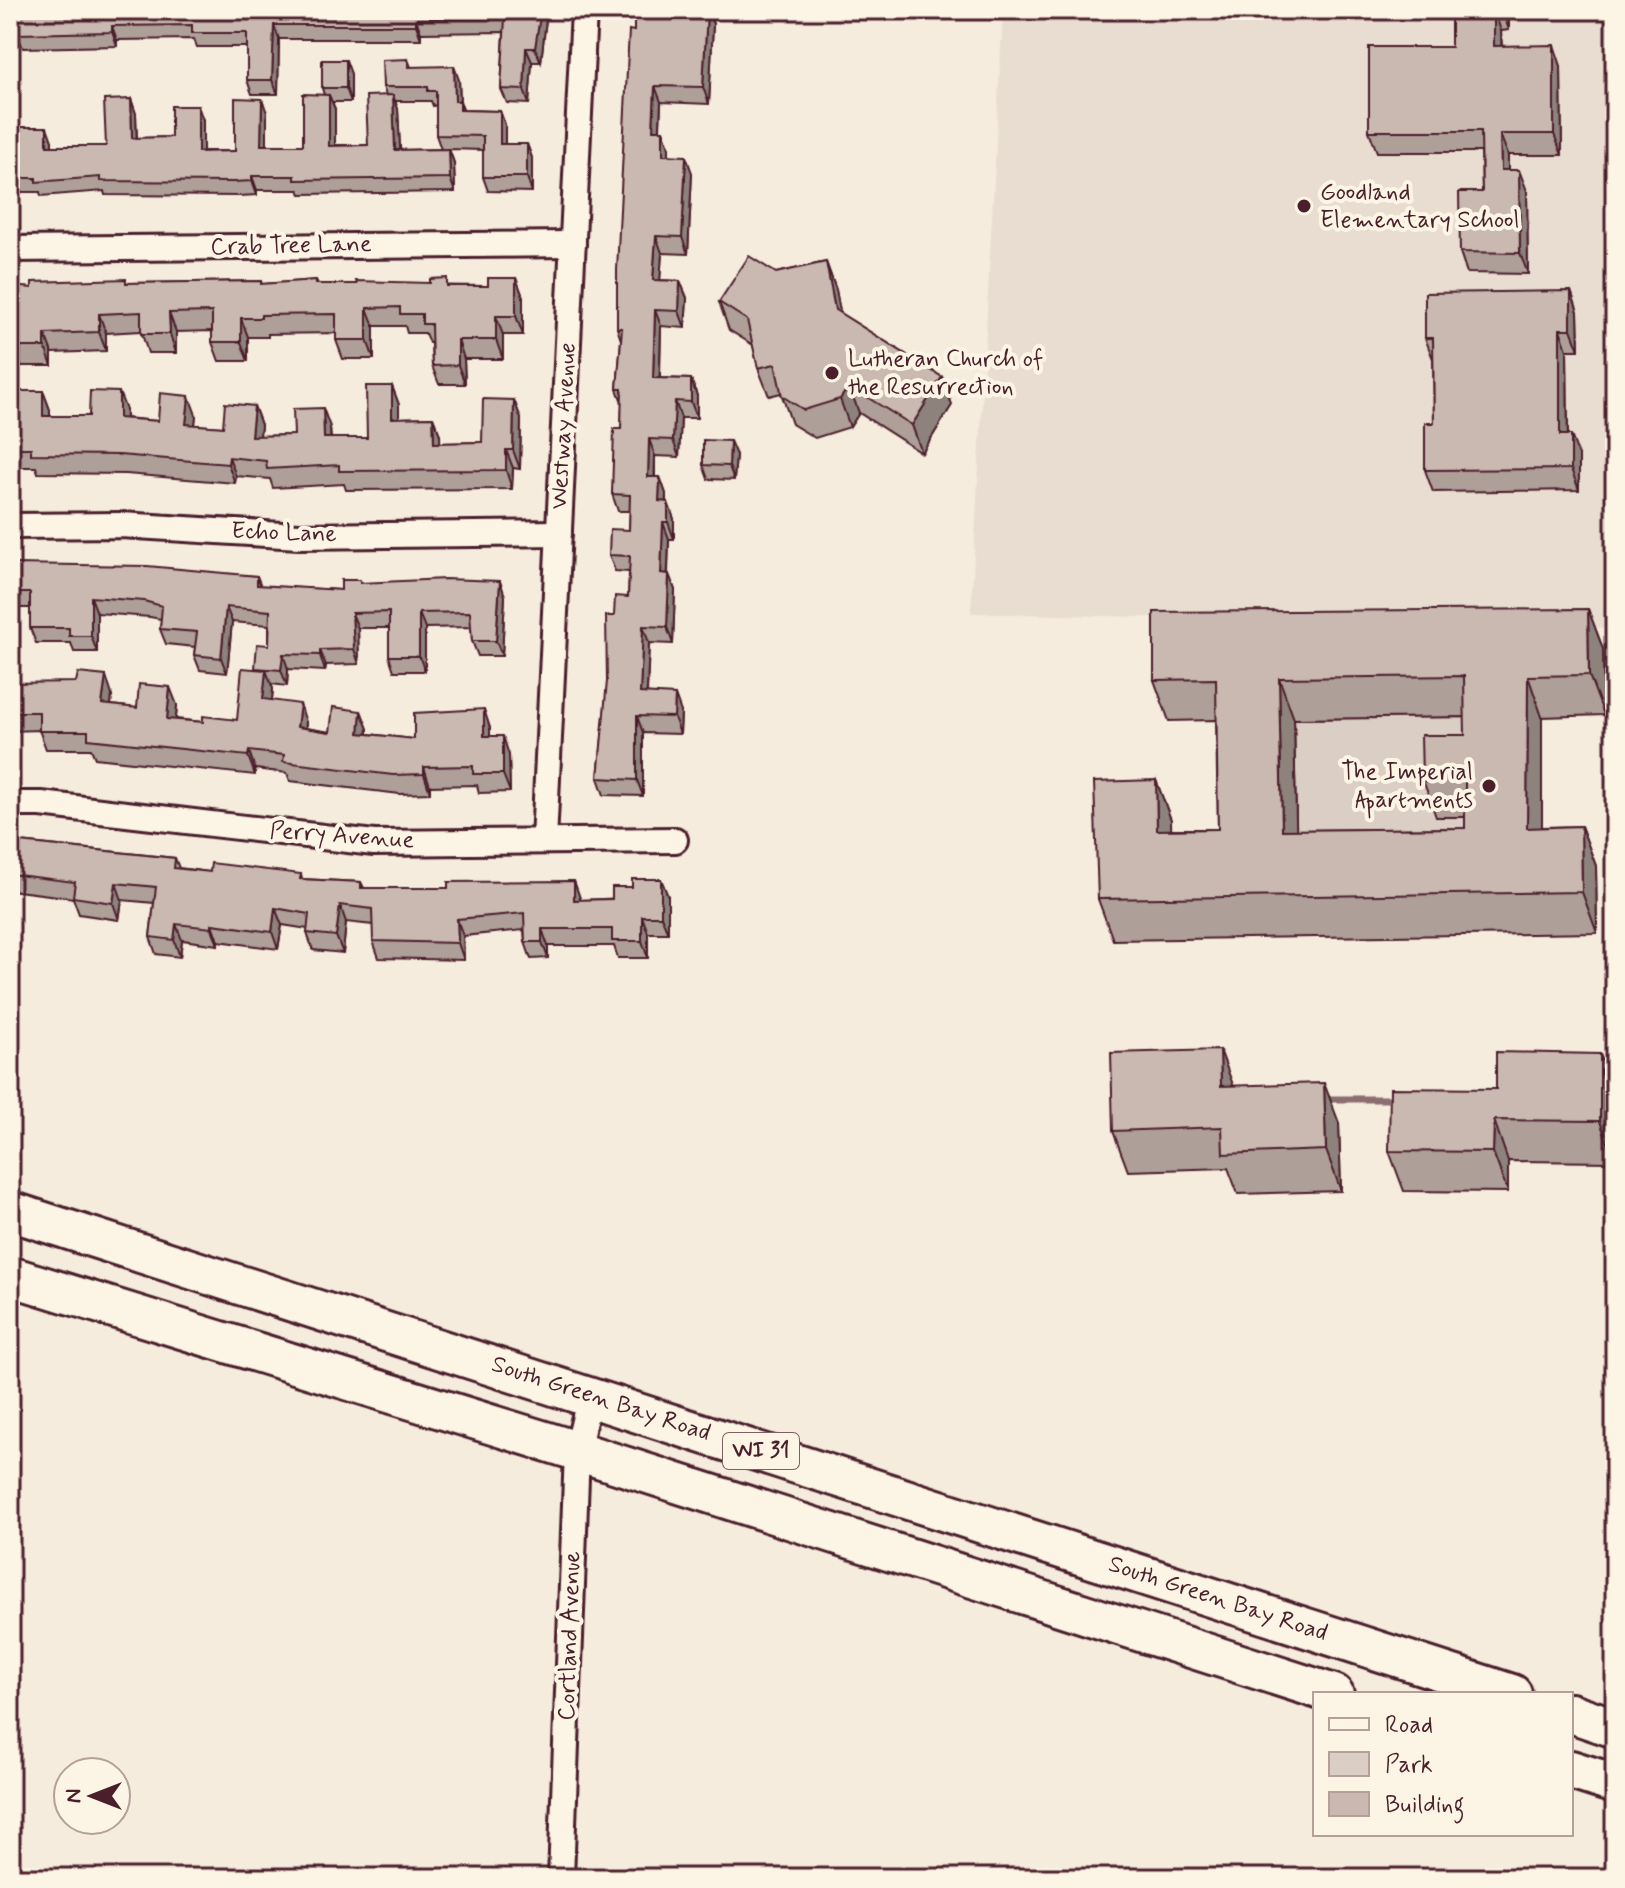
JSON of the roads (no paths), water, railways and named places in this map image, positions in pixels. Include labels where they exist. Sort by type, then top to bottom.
[{"type":"main road","name":"South Green Bay Road","points":[[10,1211],[1506,1692]]},
{"type":"main road","name":"WI 31","points":[[10,1276],[577,1451],[1328,1692]]},
{"type":"main road","points":[[1573,1714],[1615,1728]]},
{"type":"main road","points":[[1573,1771],[1615,1784]]},
{"type":"street","name":"Westway Avenue","points":[[544,841],[584,10]]},
{"type":"street","name":"Crab Tree Lane","points":[[10,249],[573,244]]},
{"type":"street","name":"Echo Lane","points":[[10,526],[121,525],[299,536],[559,533]]},
{"type":"street","name":"Perry Avenue","points":[[10,804],[41,804],[374,843],[675,840]]},
{"type":"street","name":"Cortland Avenue","points":[[561,1878],[577,1451],[590,1395]]},
{"type":"waterway","points":[[1321,1099],[1396,1099]]},
{"type":"place","name":"Goodland Elementary School","points":[[1304,206]]},
{"type":"place","name":"Lutheran Church of the Resurrection","points":[[832,373]]},
{"type":"place","name":"The Imperial Apartments","points":[[1489,786]]}]
